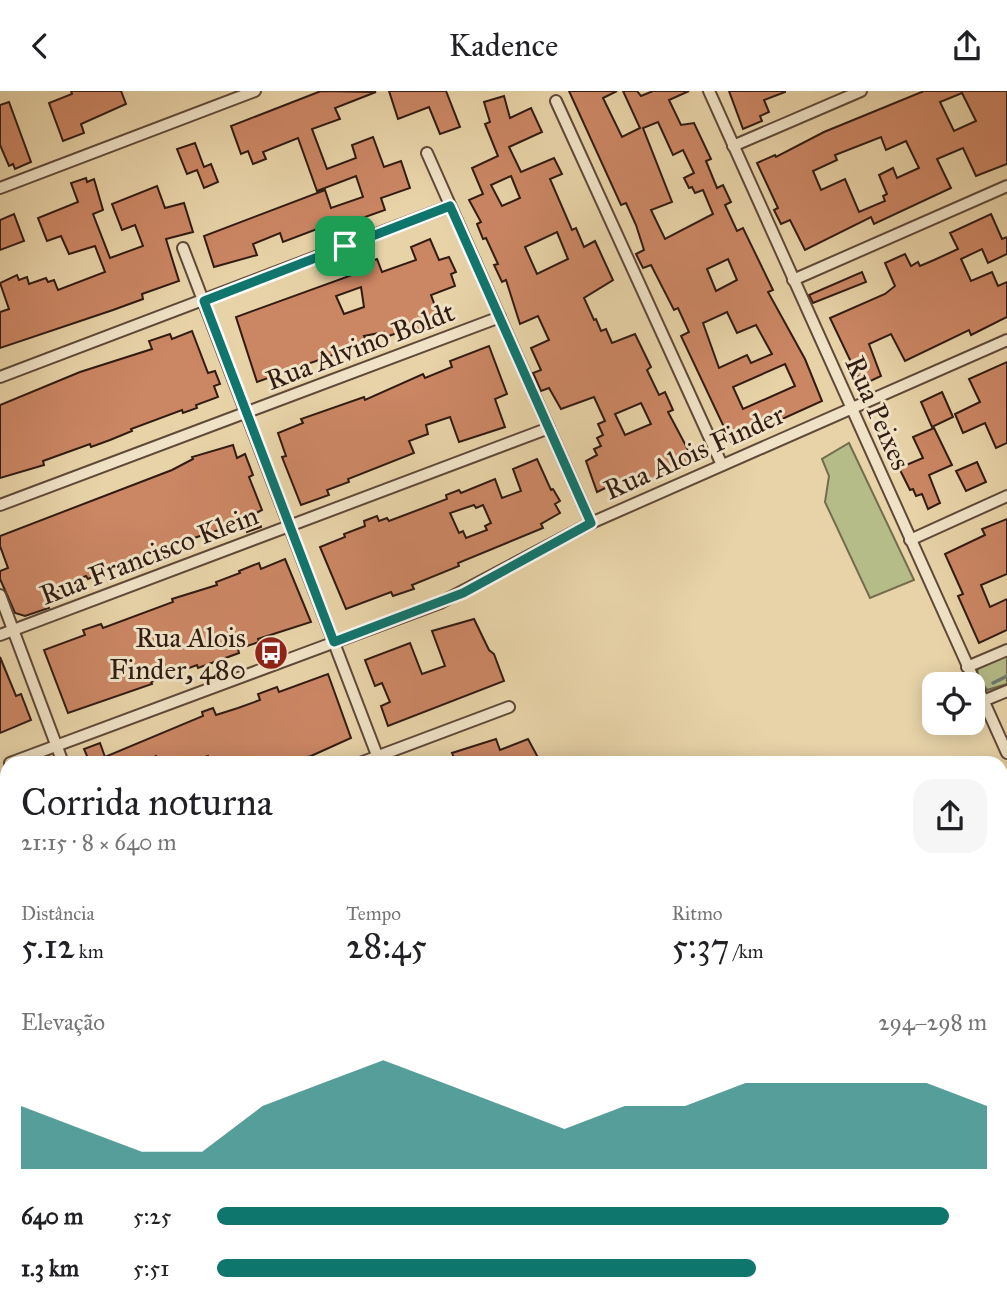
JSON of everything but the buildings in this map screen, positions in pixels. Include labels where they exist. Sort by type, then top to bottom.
[{"type":"street","points":[[0,188],[255,91]]},
{"type":"street","name":"Rua Peixes","points":[[709,91],[969,672]]},
{"type":"street","points":[[733,146],[861,91]]},
{"type":"street","points":[[556,101],[722,465]]},
{"type":"street","points":[[426,153],[591,523]]},
{"type":"street","points":[[793,280],[1007,185]]},
{"type":"street","points":[[0,377],[450,206]]},
{"type":"street","points":[[183,248],[377,756]]},
{"type":"street","name":"Rua Alvino Boldt","points":[[0,505],[500,317]]},
{"type":"street","name":"Rua Alois Finder","points":[[30,756],[463,593],[591,523],[1007,340]]},
{"type":"street","name":"Rua Francisco Klein","points":[[0,635],[549,428]]},
{"type":"street","points":[[910,540],[1007,496]]},
{"type":"street","points":[[0,595],[61,756]]},
{"type":"street","points":[[967,667],[1007,650]]},
{"type":"street","points":[[985,700],[1007,691]]},
{"type":"street","name":"Rua Peixes","points":[[985,705],[1007,753]]},
{"type":"street","points":[[388,756],[509,707]]},
{"type":"green space","points":[[849,443],[914,580],[870,598],[825,502],[829,476],[822,459]]},
{"type":"green space","points":[[1007,655],[1007,684],[987,690],[985,672],[977,672],[978,667]]},
{"type":"waterway","points":[[993,683],[1007,676]]},
{"type":"place","name":"Rua Alois Finder, 480","points":[[271,653]]},
{"type":"route","points":[[450,206],[591,523],[463,593],[334,642],[204,301],[345,246],[450,206]]}]
